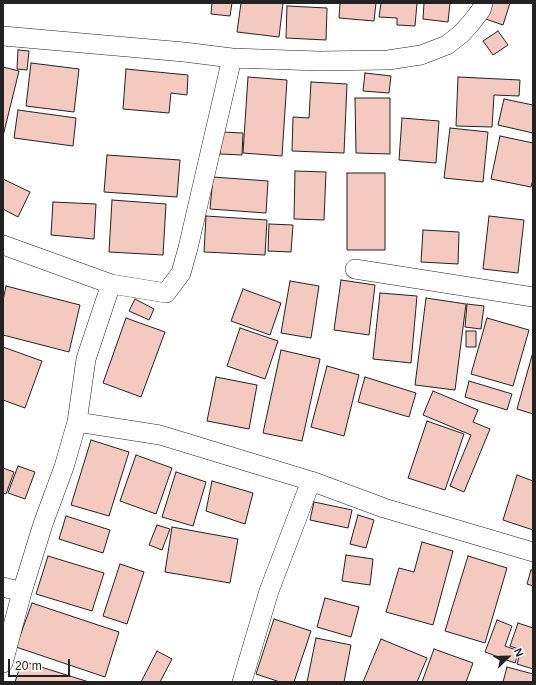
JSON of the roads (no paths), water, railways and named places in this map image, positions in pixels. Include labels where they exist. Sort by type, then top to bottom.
[{"type":"street","points":[[3,36],[184,52],[232,58],[388,60],[421,55],[447,45],[462,34],[481,10],[482,3]]},
{"type":"street","points":[[3,245],[111,284],[166,293],[181,273],[232,58]]},
{"type":"street","points":[[355,269],[533,297]]},
{"type":"street","points":[[3,663],[22,592],[64,467],[77,422],[86,359],[111,284]]},
{"type":"street","points":[[77,422],[160,435],[311,481],[384,508],[533,552]]},
{"type":"street","points":[[242,682],[269,591],[311,481]]},
{"type":"street","points":[[3,587],[22,592]]}]
